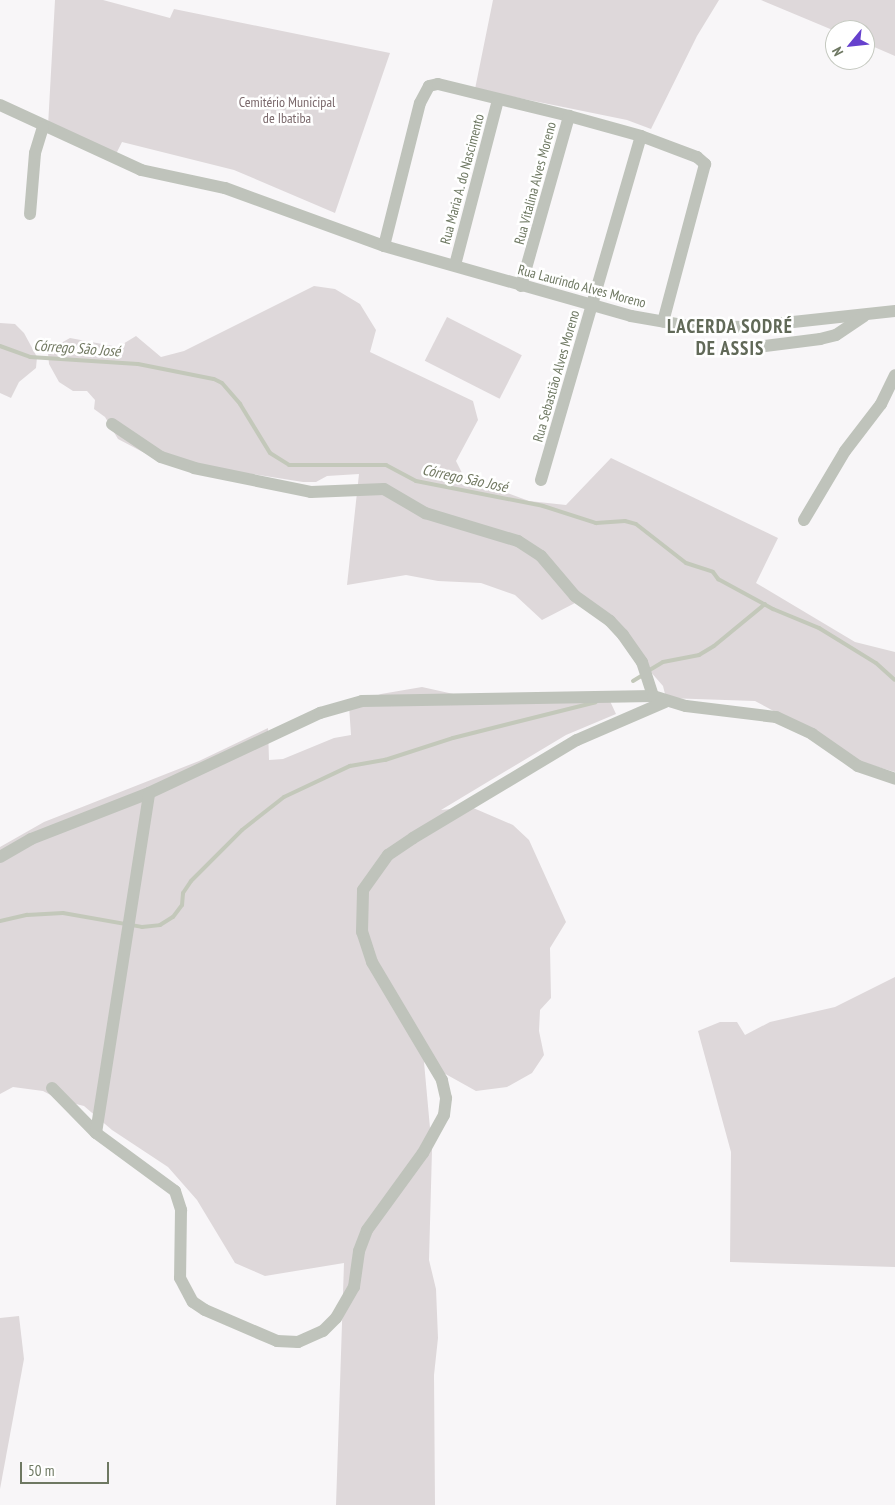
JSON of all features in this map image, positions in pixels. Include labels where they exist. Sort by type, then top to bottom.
[{"type":"street","points":[[384,246],[425,91],[429,86],[438,84],[568,116],[641,136],[697,157],[705,164],[663,322]]},
{"type":"street","name":"Rua Maria A. do Nascimento","points":[[455,266],[498,100]]},
{"type":"street","name":"Rua Laurindo Alves Moreno","points":[[0,105],[43,127],[141,170],[225,188],[384,246],[592,306],[663,322],[748,328],[870,312],[895,311]]},
{"type":"street","name":"Rua Vitalina Alves Moreno","points":[[521,286],[568,116]]},
{"type":"street","points":[[30,214],[35,152],[43,127]]},
{"type":"street","name":"Rua Sebastião Alves Moreno","points":[[541,480],[641,136]]},
{"type":"street","points":[[741,349],[820,339],[836,334],[870,312]]},
{"type":"street","points":[[804,520],[845,451],[881,404],[895,375]]},
{"type":"street","points":[[112,424],[161,457],[194,468],[311,492],[384,488],[426,514],[518,541],[541,556],[575,596],[623,635],[642,662],[653,696]]},
{"type":"street","points":[[0,856],[31,840],[149,793],[320,712],[362,700],[653,696],[665,702],[776,717],[812,734],[858,766],[895,779]]},
{"type":"street","points":[[52,1088],[96,1132],[174,1191],[181,1210],[180,1278],[193,1302],[205,1310],[277,1341],[298,1342],[322,1331],[336,1318],[354,1287],[359,1251],[367,1230],[423,1153],[444,1115],[446,1098],[442,1080],[367,947],[362,932],[363,890],[388,856],[413,838],[577,740],[665,702]]},
{"type":"street","points":[[96,1132],[149,793]]},
{"type":"green space","name":"Cemitério Municipal de Ibatiba","points":[[55,0],[103,0],[170,18],[174,9],[390,53],[335,213],[234,170],[122,142],[116,154],[48,126]]},
{"type":"green space","points":[[493,0],[719,0],[697,36],[651,129],[627,120],[475,89]]},
{"type":"green space","points":[[761,0],[895,0],[895,56],[875,47],[875,20],[825,20],[825,27]]},
{"type":"green space","points":[[314,286],[335,289],[360,304],[376,330],[370,352],[473,401],[478,420],[456,461],[464,477],[529,501],[566,505],[611,458],[778,538],[756,583],[855,642],[895,652],[895,772],[854,760],[818,735],[755,701],[666,698],[663,686],[629,647],[612,622],[575,603],[542,620],[515,595],[481,583],[438,581],[406,575],[347,585],[359,474],[327,476],[316,482],[303,482],[156,459],[118,439],[105,417],[94,409],[95,400],[87,391],[73,391],[59,382],[49,364],[48,353],[52,348],[70,338],[118,347],[136,336],[161,357],[184,351]]},
{"type":"green space","points":[[447,317],[522,355],[500,399],[425,361]]},
{"type":"green space","points":[[0,323],[15,324],[24,333],[37,357],[36,368],[19,382],[11,398],[0,393]]},
{"type":"green space","points":[[422,687],[476,699],[610,701],[616,714],[566,735],[441,810],[471,807],[513,825],[529,840],[566,922],[550,948],[551,998],[540,1010],[539,1031],[544,1055],[532,1073],[507,1087],[476,1091],[424,1062],[432,1150],[429,1260],[436,1289],[438,1338],[434,1375],[435,1505],[336,1505],[344,1263],[265,1276],[235,1263],[197,1200],[168,1167],[112,1130],[84,1106],[60,1100],[43,1091],[13,1087],[0,1094],[0,847],[44,822],[199,761],[268,728],[269,760],[283,759],[334,738],[351,735],[349,706],[381,694]]},
{"type":"green space","points":[[895,977],[895,1267],[730,1262],[731,1152],[698,1031],[720,1022],[737,1022],[745,1035],[770,1022],[835,1007]]},
{"type":"green space","points":[[19,1316],[24,1359],[0,1489],[0,1318]]},
{"type":"waterway","name":"Córrego São José","points":[[0,346],[30,357],[138,364],[214,379],[222,383],[240,404],[270,453],[289,465],[386,465],[416,481],[543,506],[596,523],[625,521],[636,524],[686,563],[713,572],[718,579],[773,609],[819,628],[876,663],[895,680]]},
{"type":"waterway","points":[[648,671],[663,662],[699,655],[714,646],[765,604]]},
{"type":"waterway","points":[[633,681],[643,675]]},
{"type":"waterway","points":[[0,921],[27,915],[63,913],[142,927],[160,925],[173,917],[182,905],[183,893],[191,881],[242,830],[284,797],[350,766],[385,760],[453,738],[596,702]]},
{"type":"district","name":"LACERDA SODRÉ DE ASSIS","points":[[730,338]]}]
